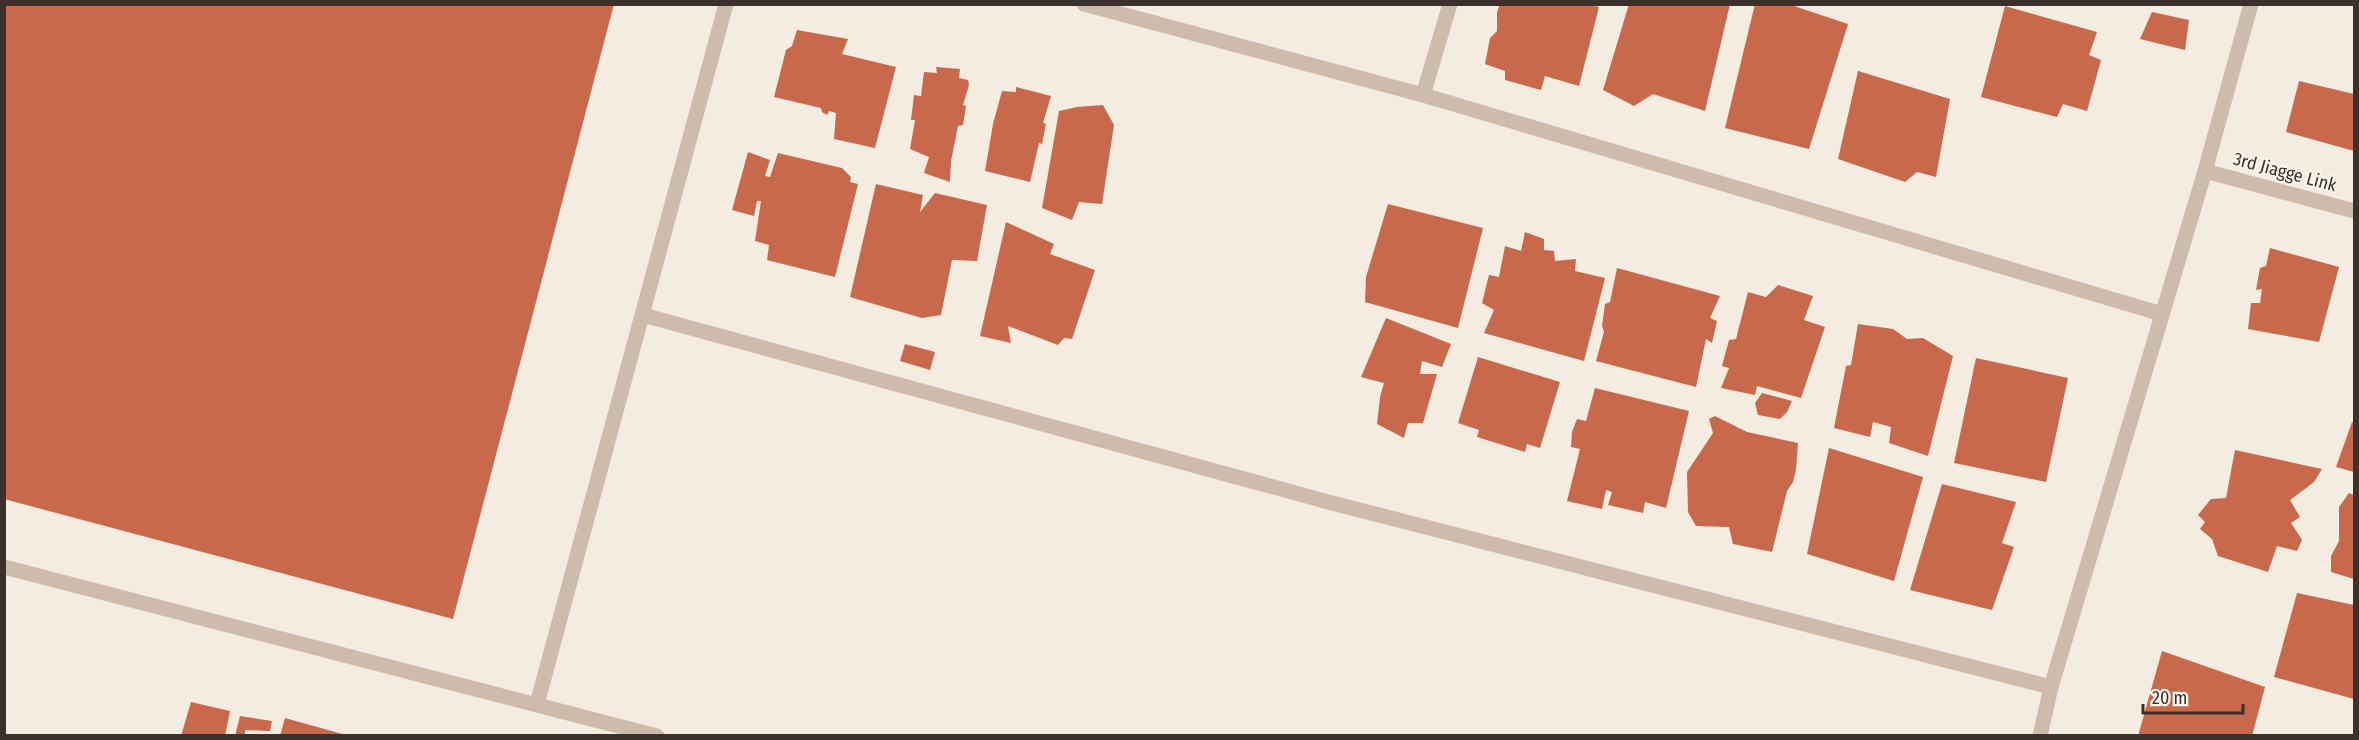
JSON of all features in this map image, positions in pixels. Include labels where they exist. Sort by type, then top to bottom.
[{"type":"street","points":[[537,704],[726,4]]},
{"type":"street","points":[[1084,4],[1423,95],[2162,314]]},
{"type":"street","points":[[1423,95],[1450,4]]},
{"type":"street","points":[[2040,735],[2051,687],[2205,171],[2251,4]]},
{"type":"street","name":"3rd Jiagge Link","points":[[2205,171],[2355,211]]},
{"type":"street","points":[[643,315],[1332,503],[2051,687]]},
{"type":"street","points":[[4,567],[657,735]]},
{"type":"building","points":[[4,4],[614,4],[453,619],[4,499]]},
{"type":"building","points":[[1500,4],[1586,4],[1599,7],[1579,86],[1545,76],[1541,90],[1505,80],[1505,71],[1485,64],[1490,38],[1497,31],[1497,12]]},
{"type":"building","points":[[1629,4],[1730,4],[1705,111],[1653,94],[1634,106],[1603,90]]},
{"type":"building","points":[[1755,4],[1788,4],[1848,24],[1809,149],[1725,128]]},
{"type":"building","points":[[2005,6],[2097,32],[2089,55],[2101,60],[2087,111],[2063,104],[2057,117],[1981,97]]},
{"type":"building","points":[[2152,12],[2189,20],[2185,50],[2140,39]]},
{"type":"building","points":[[797,30],[848,39],[842,54],[896,67],[875,148],[834,139],[836,113],[829,111],[827,115],[822,112],[821,108],[774,97],[786,50],[792,46]]},
{"type":"building","points":[[936,67],[960,69],[959,78],[968,80],[969,85],[963,105],[966,106],[963,125],[958,126],[951,161],[950,182],[924,173],[929,157],[910,149],[915,120],[911,120],[914,95],[921,96],[924,72],[937,73]]},
{"type":"building","points":[[1858,71],[1950,99],[1936,177],[1917,172],[1905,182],[1838,159]]},
{"type":"building","points":[[2299,81],[2354,94],[2354,151],[2286,132]]},
{"type":"building","points":[[1016,87],[1051,96],[1043,123],[1046,124],[1042,144],[1039,143],[1030,182],[985,171],[993,124],[1002,91],[1016,92]]},
{"type":"building","points":[[1103,105],[1114,125],[1102,204],[1079,202],[1072,220],[1042,208],[1059,111]]},
{"type":"building","points":[[748,152],[770,160],[765,176],[770,177],[778,153],[842,168],[851,177],[850,182],[858,184],[835,277],[767,260],[769,245],[755,241],[761,201],[757,201],[754,216],[732,210]]},
{"type":"building","points":[[876,184],[923,195],[920,212],[935,193],[987,205],[977,261],[952,260],[941,315],[922,318],[850,297]]},
{"type":"building","points":[[1388,204],[1483,228],[1458,328],[1365,302],[1366,277]]},
{"type":"building","points":[[1006,222],[1054,244],[1050,254],[1095,270],[1072,339],[1064,338],[1058,345],[1008,326],[1011,343],[980,336]]},
{"type":"building","points":[[1525,232],[1544,239],[1544,250],[1554,251],[1555,261],[1576,259],[1575,271],[1605,278],[1584,361],[1484,333],[1494,310],[1482,303],[1489,275],[1499,277],[1505,246],[1521,251]]},
{"type":"building","points":[[2270,248],[2339,267],[2319,342],[2248,329],[2251,303],[2260,303],[2262,289],[2256,290],[2260,268],[2266,266]]},
{"type":"building","points":[[1617,268],[1720,296],[1710,318],[1717,321],[1712,343],[1706,339],[1696,387],[1596,361],[1604,332],[1602,326],[1605,304],[1610,302]]},
{"type":"building","points":[[1778,285],[1813,296],[1804,320],[1825,327],[1801,398],[1757,386],[1755,395],[1721,388],[1729,368],[1722,366],[1729,340],[1736,339],[1748,292],[1766,297]]},
{"type":"building","points":[[1386,318],[1451,344],[1442,367],[1422,361],[1420,374],[1437,374],[1423,423],[1408,423],[1404,438],[1377,424],[1384,383],[1361,377]]},
{"type":"building","points":[[1858,324],[1893,329],[1907,339],[1923,338],[1953,356],[1928,456],[1889,443],[1891,427],[1873,422],[1870,437],[1834,428],[1846,366],[1851,365]]},
{"type":"building","points":[[905,344],[935,352],[930,370],[900,361]]},
{"type":"building","points":[[1478,357],[1560,382],[1540,448],[1527,444],[1525,452],[1477,437],[1479,430],[1458,423]]},
{"type":"building","points":[[1976,358],[2068,378],[2046,482],[1954,463]]},
{"type":"building","points":[[1595,388],[1689,411],[1666,508],[1645,502],[1643,513],[1608,505],[1612,492],[1606,490],[1602,509],[1567,501],[1580,449],[1571,447],[1572,432],[1577,419],[1586,421]]},
{"type":"building","points":[[1762,393],[1792,401],[1787,412],[1780,419],[1758,415],[1755,403]]},
{"type":"building","points":[[1715,416],[1747,432],[1798,443],[1796,470],[1793,482],[1787,491],[1772,552],[1733,544],[1729,527],[1696,526],[1688,512],[1687,472],[1713,433],[1709,419]]},
{"type":"building","points":[[2352,422],[2354,423],[2354,472],[2336,467]]},
{"type":"building","points":[[1829,448],[1923,477],[1894,581],[1807,554]]},
{"type":"building","points":[[2235,450],[2322,469],[2314,482],[2290,500],[2300,517],[2291,523],[2302,540],[2297,551],[2277,546],[2268,572],[2218,556],[2212,539],[2200,529],[2205,522],[2198,515],[2211,499],[2226,498]]},
{"type":"building","points":[[1942,484],[2016,502],[2002,543],[2014,547],[1992,610],[1910,590]]},
{"type":"building","points":[[2349,493],[2354,495],[2354,579],[2331,572],[2331,556],[2339,541],[2339,507]]},
{"type":"building","points":[[2297,593],[2354,605],[2354,699],[2274,677]]},
{"type":"building","points":[[2162,651],[2265,687],[2252,736],[2138,736]]},
{"type":"building","points":[[191,702],[230,711],[225,736],[181,736]]},
{"type":"building","points":[[240,716],[272,721],[270,731],[245,730],[245,736],[235,736]]},
{"type":"building","points":[[285,718],[346,735],[346,736],[280,736]]}]
